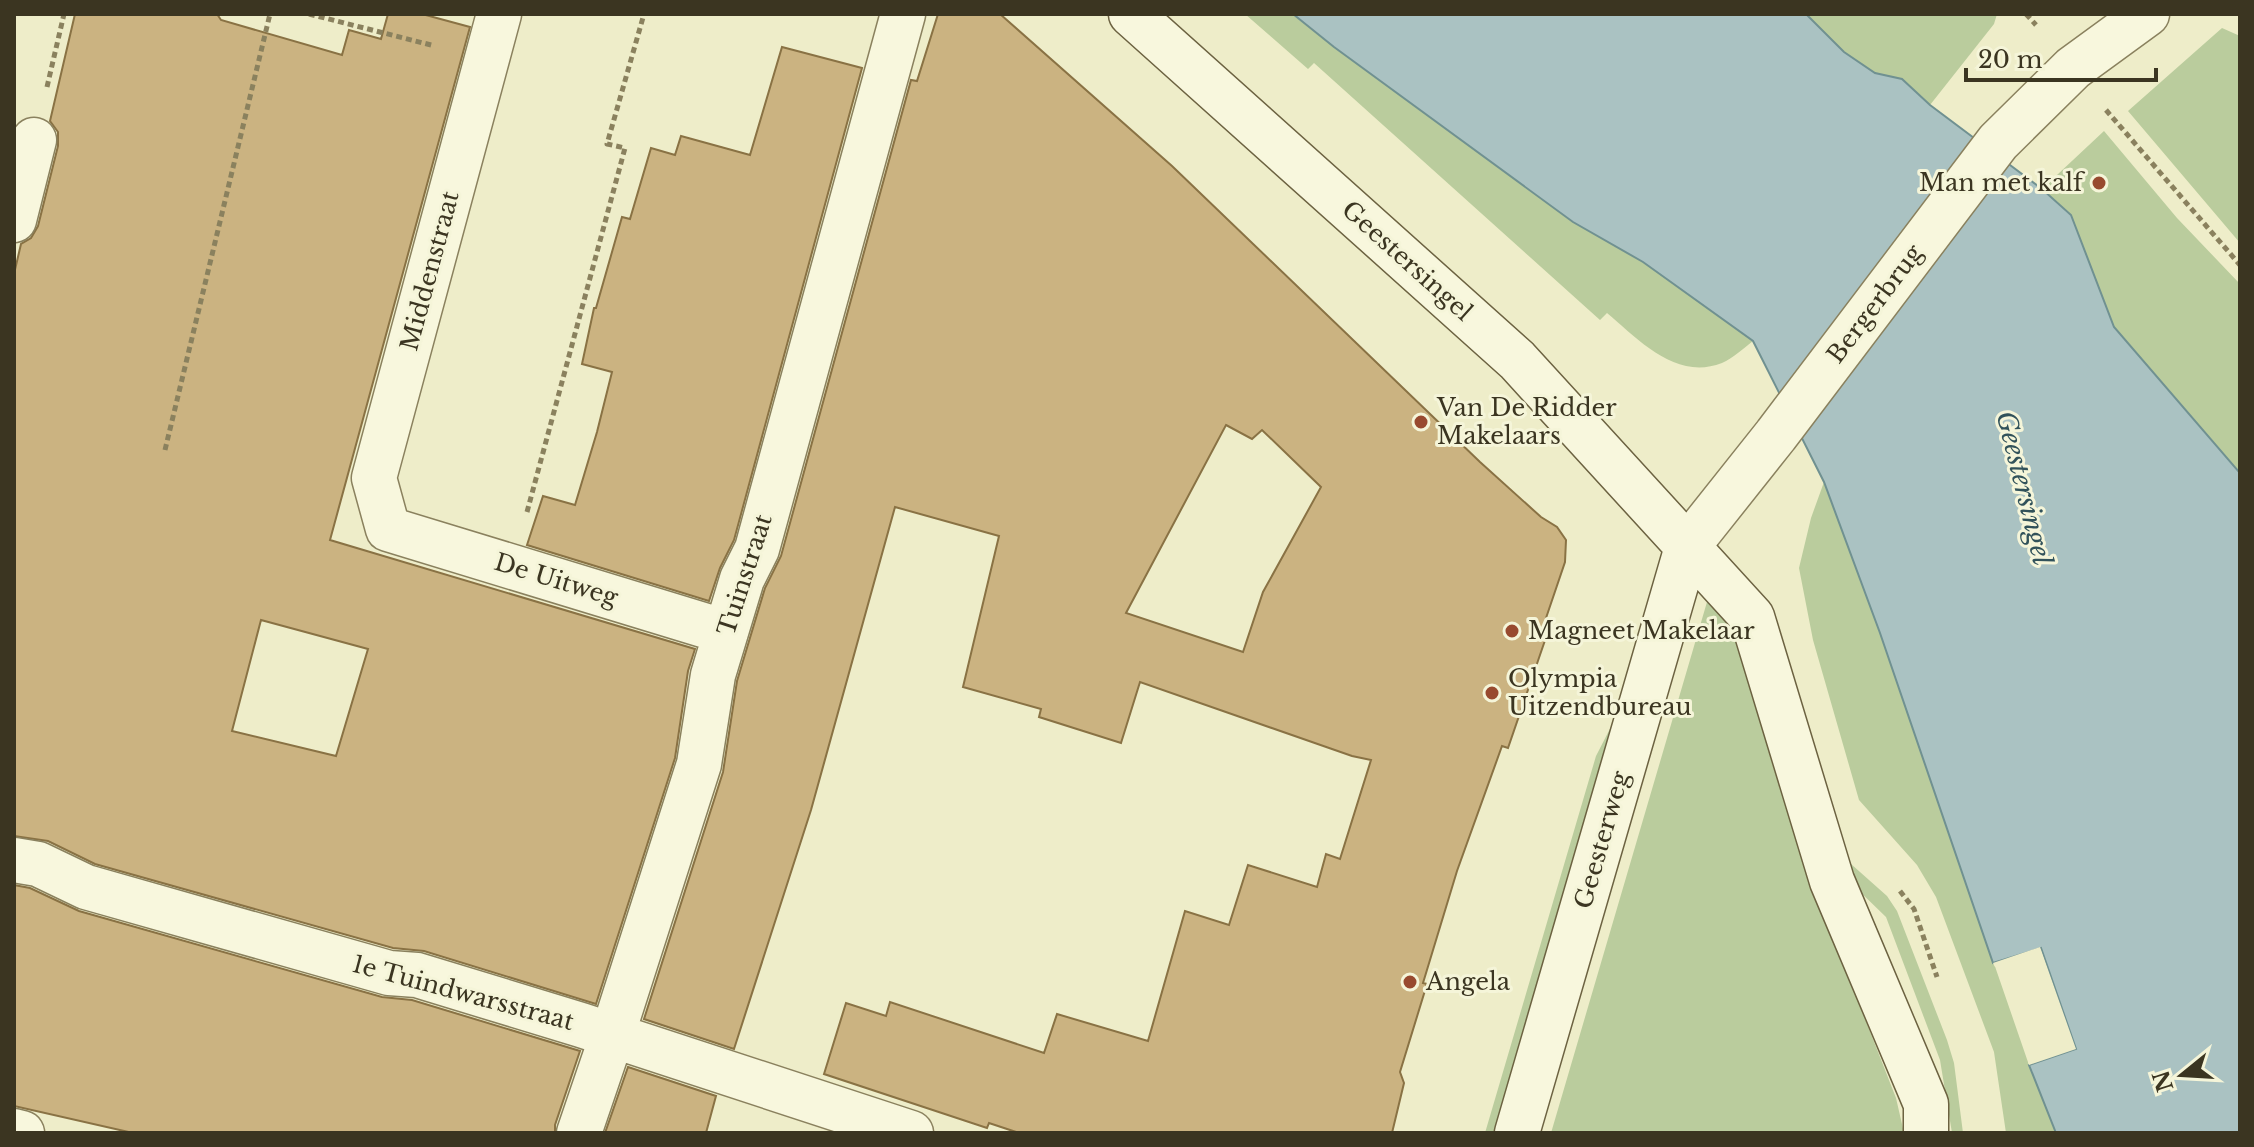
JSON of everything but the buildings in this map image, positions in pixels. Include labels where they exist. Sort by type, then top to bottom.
[{"type":"street","name":"Middenstraat","points":[[388,529],[374,478],[499,14]]},
{"type":"street","name":"Tuinstraat","points":[[579,1133],[699,764],[713,675],[742,579],[757,549],[903,14]]},
{"type":"street","name":"Geestersingel","points":[[1131,14],[1517,360],[1752,617],[1832,881],[1926,1104],[1926,1133]]},
{"type":"street","name":"Bergerbrug","points":[[1687,547],[1998,142],[2073,68],[2147,14]]},
{"type":"street","points":[[14,220],[34,140]]},
{"type":"street","name":"De Uitweg","points":[[388,529],[726,632]]},
{"type":"street","name":"Geesterweg","points":[[1517,1133],[1687,547]]},
{"type":"street","name":"1e Tuindwarsstraat","points":[[14,860],[38,864],[86,887],[389,973],[417,975],[911,1133]]},
{"type":"street","points":[[14,1131],[22,1133]]},
{"type":"path","points":[[34,140],[64,14]]},
{"type":"path","points":[[165,450],[270,14]]},
{"type":"path","points":[[309,14],[486,60]]},
{"type":"path","points":[[512,567],[625,148],[607,144],[644,14]]},
{"type":"path","points":[[2073,68],[2114,121],[2240,265]]},
{"type":"green space","points":[[1245,14],[1292,14],[1573,222],[1643,262],[1753,341],[1722,363],[1689,367],[1659,355],[1607,313],[1600,320],[1314,63],[1308,69]]},
{"type":"green space","points":[[1806,14],[1997,14],[1994,24],[1930,105],[1902,79],[1875,73],[1844,52]]},
{"type":"green space","points":[[2222,28],[2240,36],[2240,243],[2128,111]]},
{"type":"green space","points":[[2104,131],[2177,218],[2240,284],[2240,473],[2114,327],[2071,215],[2042,189]]},
{"type":"green space","points":[[1824,482],[1880,633],[2029,1065],[2056,1133],[2006,1133],[1994,1052],[1936,897],[1917,865],[1859,800],[1813,640],[1799,568],[1811,518]]},
{"type":"green space","points":[[1720,597],[1739,641],[1771,760],[1803,860],[1896,1098],[1904,1133],[1551,1133],[1707,602]]},
{"type":"green space","points":[[1615,719],[1496,1133],[1485,1133],[1596,756]]},
{"type":"green space","points":[[1851,864],[1887,896],[1897,911],[1954,1063],[1963,1133],[1952,1133],[1940,1060],[1886,917],[1854,886],[1847,869]]},
{"type":"water","points":[[1293,14],[1806,14],[1844,52],[1875,73],[1902,79],[1930,105],[2042,189],[2071,215],[2114,327],[2240,473],[2240,1133],[2056,1133],[2029,1065],[2076,1049],[2041,948],[1993,963],[1880,633],[1824,482],[1753,341],[1643,262],[1573,222]]},
{"type":"pier","points":[[2040,947],[2076,1049],[2029,1065],[2028,1062],[2071,1047],[2038,952],[1995,967],[1993,963]]},
{"type":"place","name":"Man met kalf","points":[[2099,183]]},
{"type":"place","name":"Van De Ridder Makelaars","points":[[1421,422]]},
{"type":"place","name":"Magneet Makelaar","points":[[1512,631]]},
{"type":"place","name":"Olympia Uitzendbureau","points":[[1492,693]]},
{"type":"place","name":"Angela","points":[[1410,982]]}]
